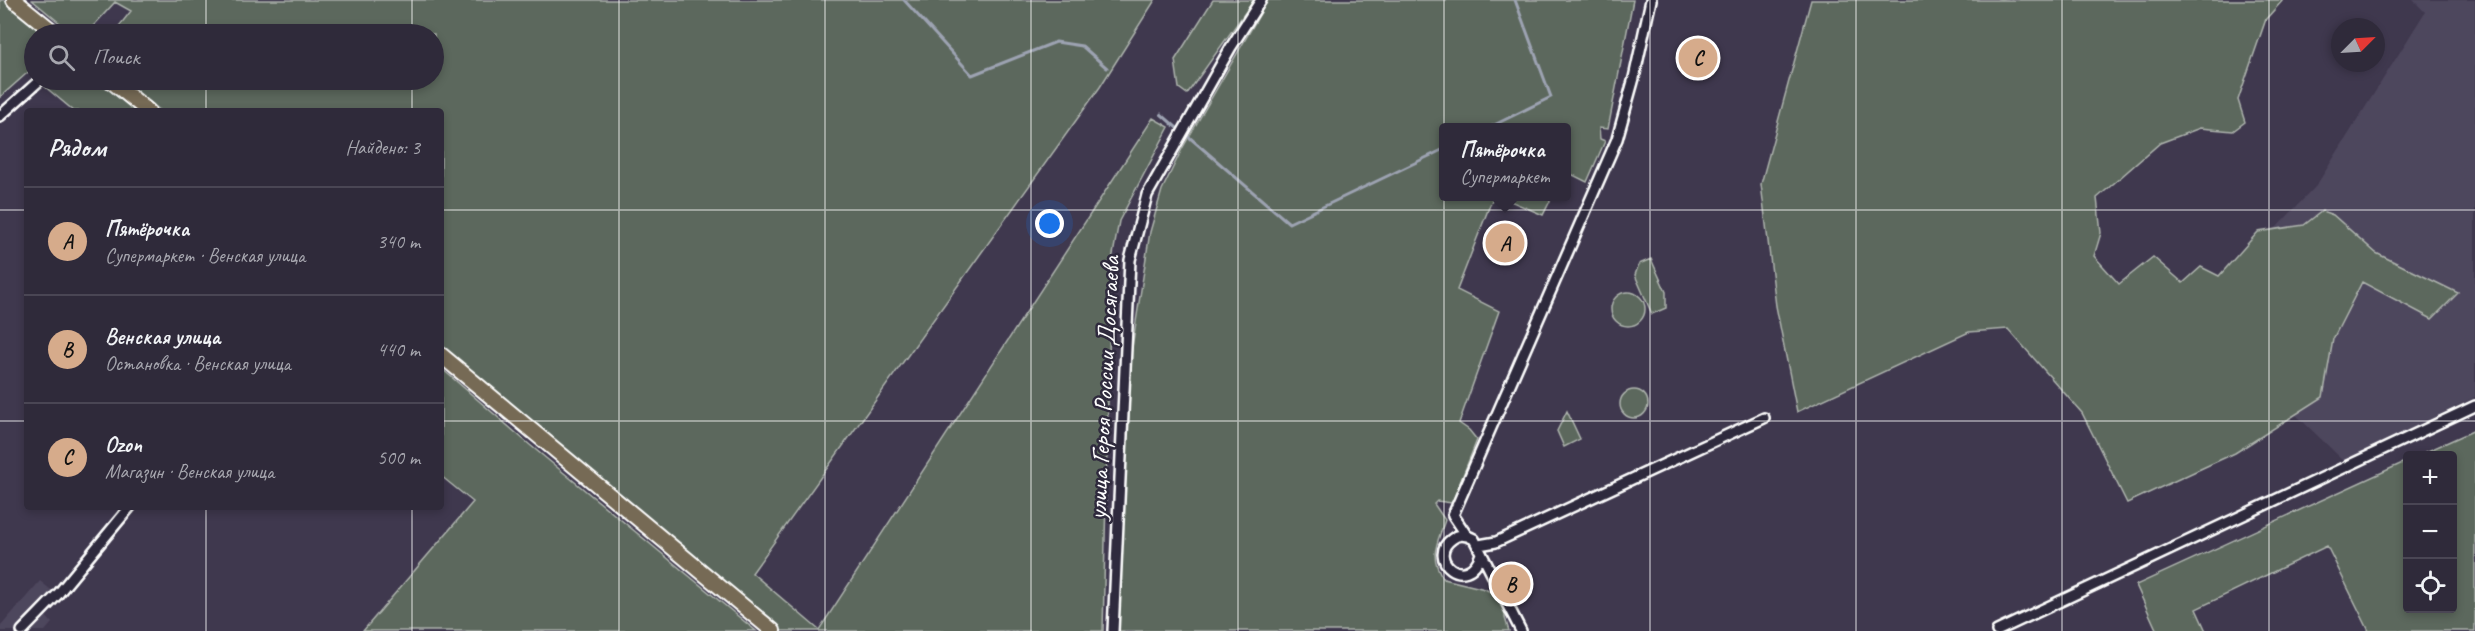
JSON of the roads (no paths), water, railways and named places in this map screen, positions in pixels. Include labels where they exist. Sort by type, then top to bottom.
[{"type":"highway","points":[[14,0],[44,24]]},
{"type":"highway","points":[[122,90],[144,108]]},
{"type":"highway","points":[[444,357],[774,631]]},
{"type":"street","name":"улица Героя России Досягаева","points":[[1113,631],[1130,260],[1148,195],[1231,47],[1261,0]]},
{"type":"street","points":[[1521,631],[1490,567],[1453,515],[1617,139],[1634,78],[1651,0]]},
{"type":"street","points":[[0,116],[29,90]]},
{"type":"street","points":[[1997,631],[2475,406]]},
{"type":"street","points":[[1480,550],[1764,418]]},
{"type":"street","points":[[22,631],[58,594],[128,510]]},
{"type":"street","points":[[1467,536],[1456,536],[1446,543],[1443,554],[1446,565],[1456,572],[1467,572],[1477,565],[1480,550]]},
{"type":"waterway","points":[[904,0],[972,75],[1056,42],[1082,46],[1107,68]]},
{"type":"waterway","points":[[1498,123],[1551,97],[1515,0]]},
{"type":"waterway","points":[[1161,114],[1177,128]]},
{"type":"waterway","points":[[1189,137],[1289,223],[1439,151]]},
{"type":"place","name":"Ozon","points":[[1698,58]]},
{"type":"place","name":"Пятёрочка","points":[[1505,243]]},
{"type":"place","name":"Венская улица","points":[[1511,584]]}]
